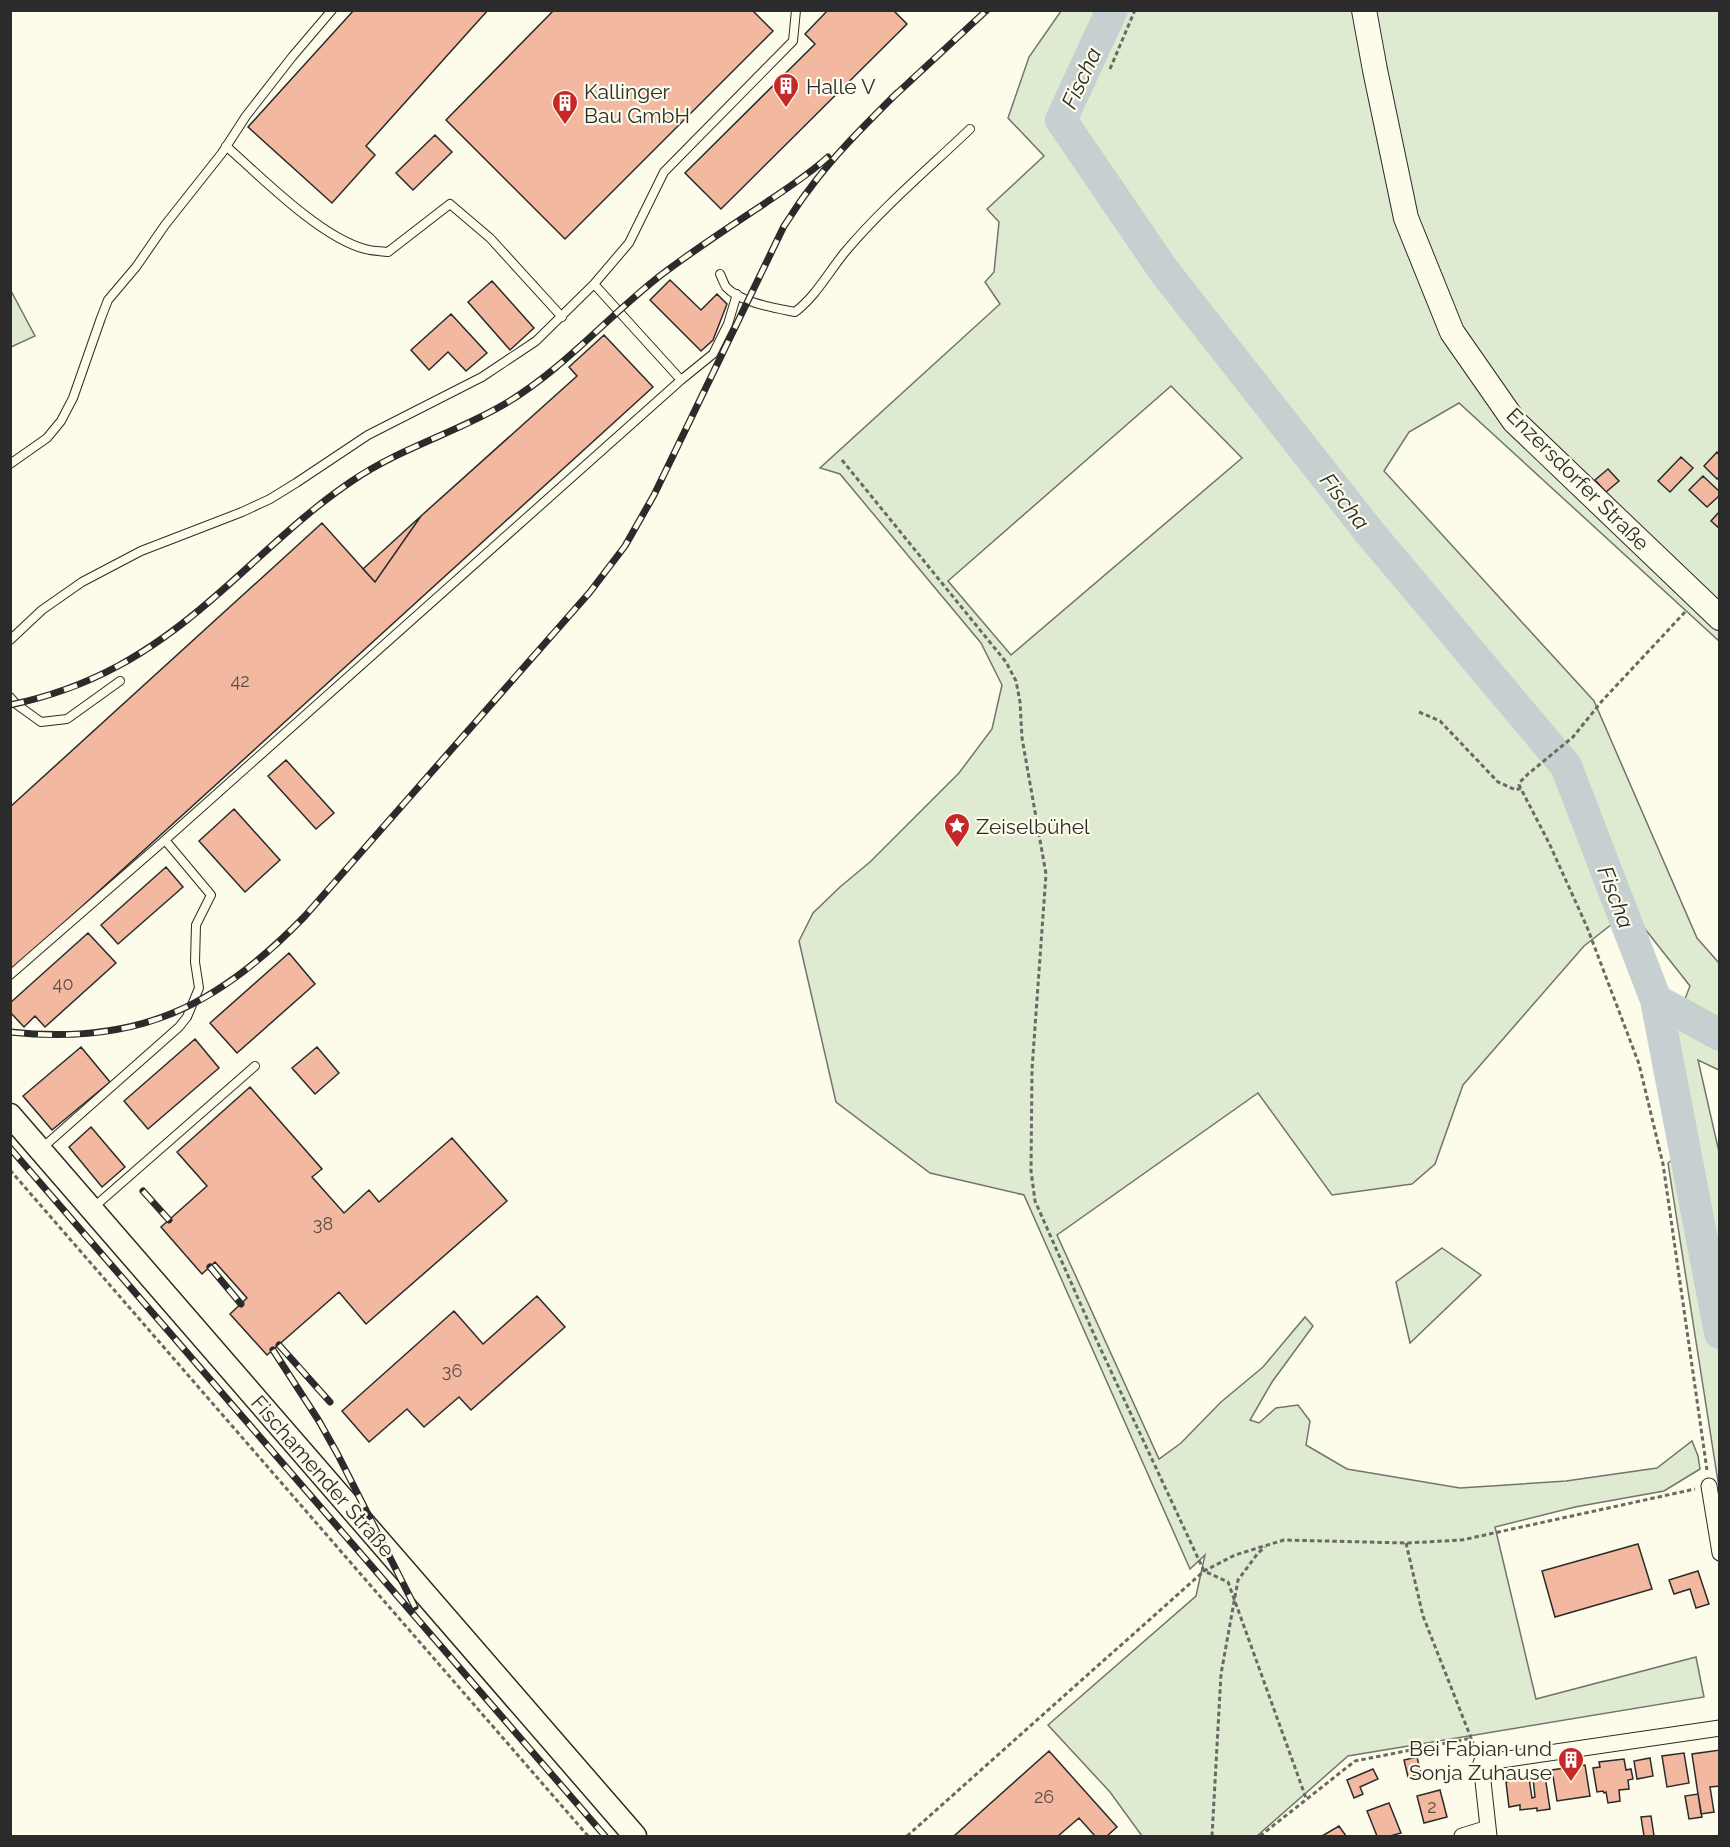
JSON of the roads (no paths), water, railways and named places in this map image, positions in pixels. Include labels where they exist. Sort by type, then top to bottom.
[{"type":"main road","name":"Enzersdorfer Straße","points":[[1364,10],[1406,218],[1452,332],[1514,421],[1708,606]]},
{"type":"main road","name":"Fischamender Straße","points":[[10,1115],[635,1836]]},
{"type":"street","points":[[1709,1486],[1719,1553]]},
{"type":"street","points":[[1462,1836],[1488,1832],[1481,1763],[1719,1728]]},
{"type":"lane","points":[[10,464],[47,438],[61,421],[73,398],[108,300],[136,267],[246,116],[332,10]]},
{"type":"lane","points":[[10,640],[42,610],[82,582],[141,551],[270,499],[368,435],[482,377],[536,341],[594,284],[629,243],[664,172],[793,41],[795,10]]},
{"type":"lane","points":[[720,274],[726,287],[737,294],[758,304],[795,312],[808,302],[846,252],[970,129]]},
{"type":"lane","points":[[226,146],[316,223],[340,238],[365,249],[388,252],[450,204],[490,238],[561,317]]},
{"type":"lane","points":[[594,284],[681,380]]},
{"type":"lane","points":[[10,975],[713,354],[728,324],[737,294]]},
{"type":"lane","points":[[10,697],[41,722],[67,719],[120,681]]},
{"type":"lane","points":[[40,1150],[179,1027],[193,1005],[198,988],[195,962],[196,926],[211,895],[165,840]]},
{"type":"lane","points":[[92,1209],[255,1066]]},
{"type":"waterway","name":"Fischa","points":[[1112,10],[1061,120],[1164,271],[1370,533],[1566,766],[1656,1000],[1720,1333]]},
{"type":"waterway","name":"Fischa","points":[[1656,1000],[1720,1035]]},
{"type":"railway","points":[[892,98],[987,10]]},
{"type":"railway","points":[[10,1032],[56,1035],[98,1032],[137,1025],[173,1013],[207,996],[240,974],[273,947],[305,916],[590,592],[625,546],[654,495],[784,226],[829,165],[897,93]]},
{"type":"railway","points":[[10,705],[67,689],[118,666],[142,652],[188,619],[297,523],[352,481],[388,460],[485,415],[525,391],[565,360],[661,275],[797,182],[828,157]]},
{"type":"railway","points":[[10,1148],[605,1836]]},
{"type":"railway","points":[[143,1191],[169,1220]]},
{"type":"railway","points":[[210,1267],[241,1304]]},
{"type":"railway","points":[[279,1345],[330,1402]]},
{"type":"railway","points":[[273,1350],[338,1455],[415,1607]]},
{"type":"place","name":"Halle V","points":[[786,109]]},
{"type":"place","name":"Kallinger Bau GmbH","points":[[565,126]]},
{"type":"place","name":"Zeiselbühel","points":[[957,849]]},
{"type":"place","name":"Bei Fabian und Sonja Zuhause","points":[[1571,1783]]}]
